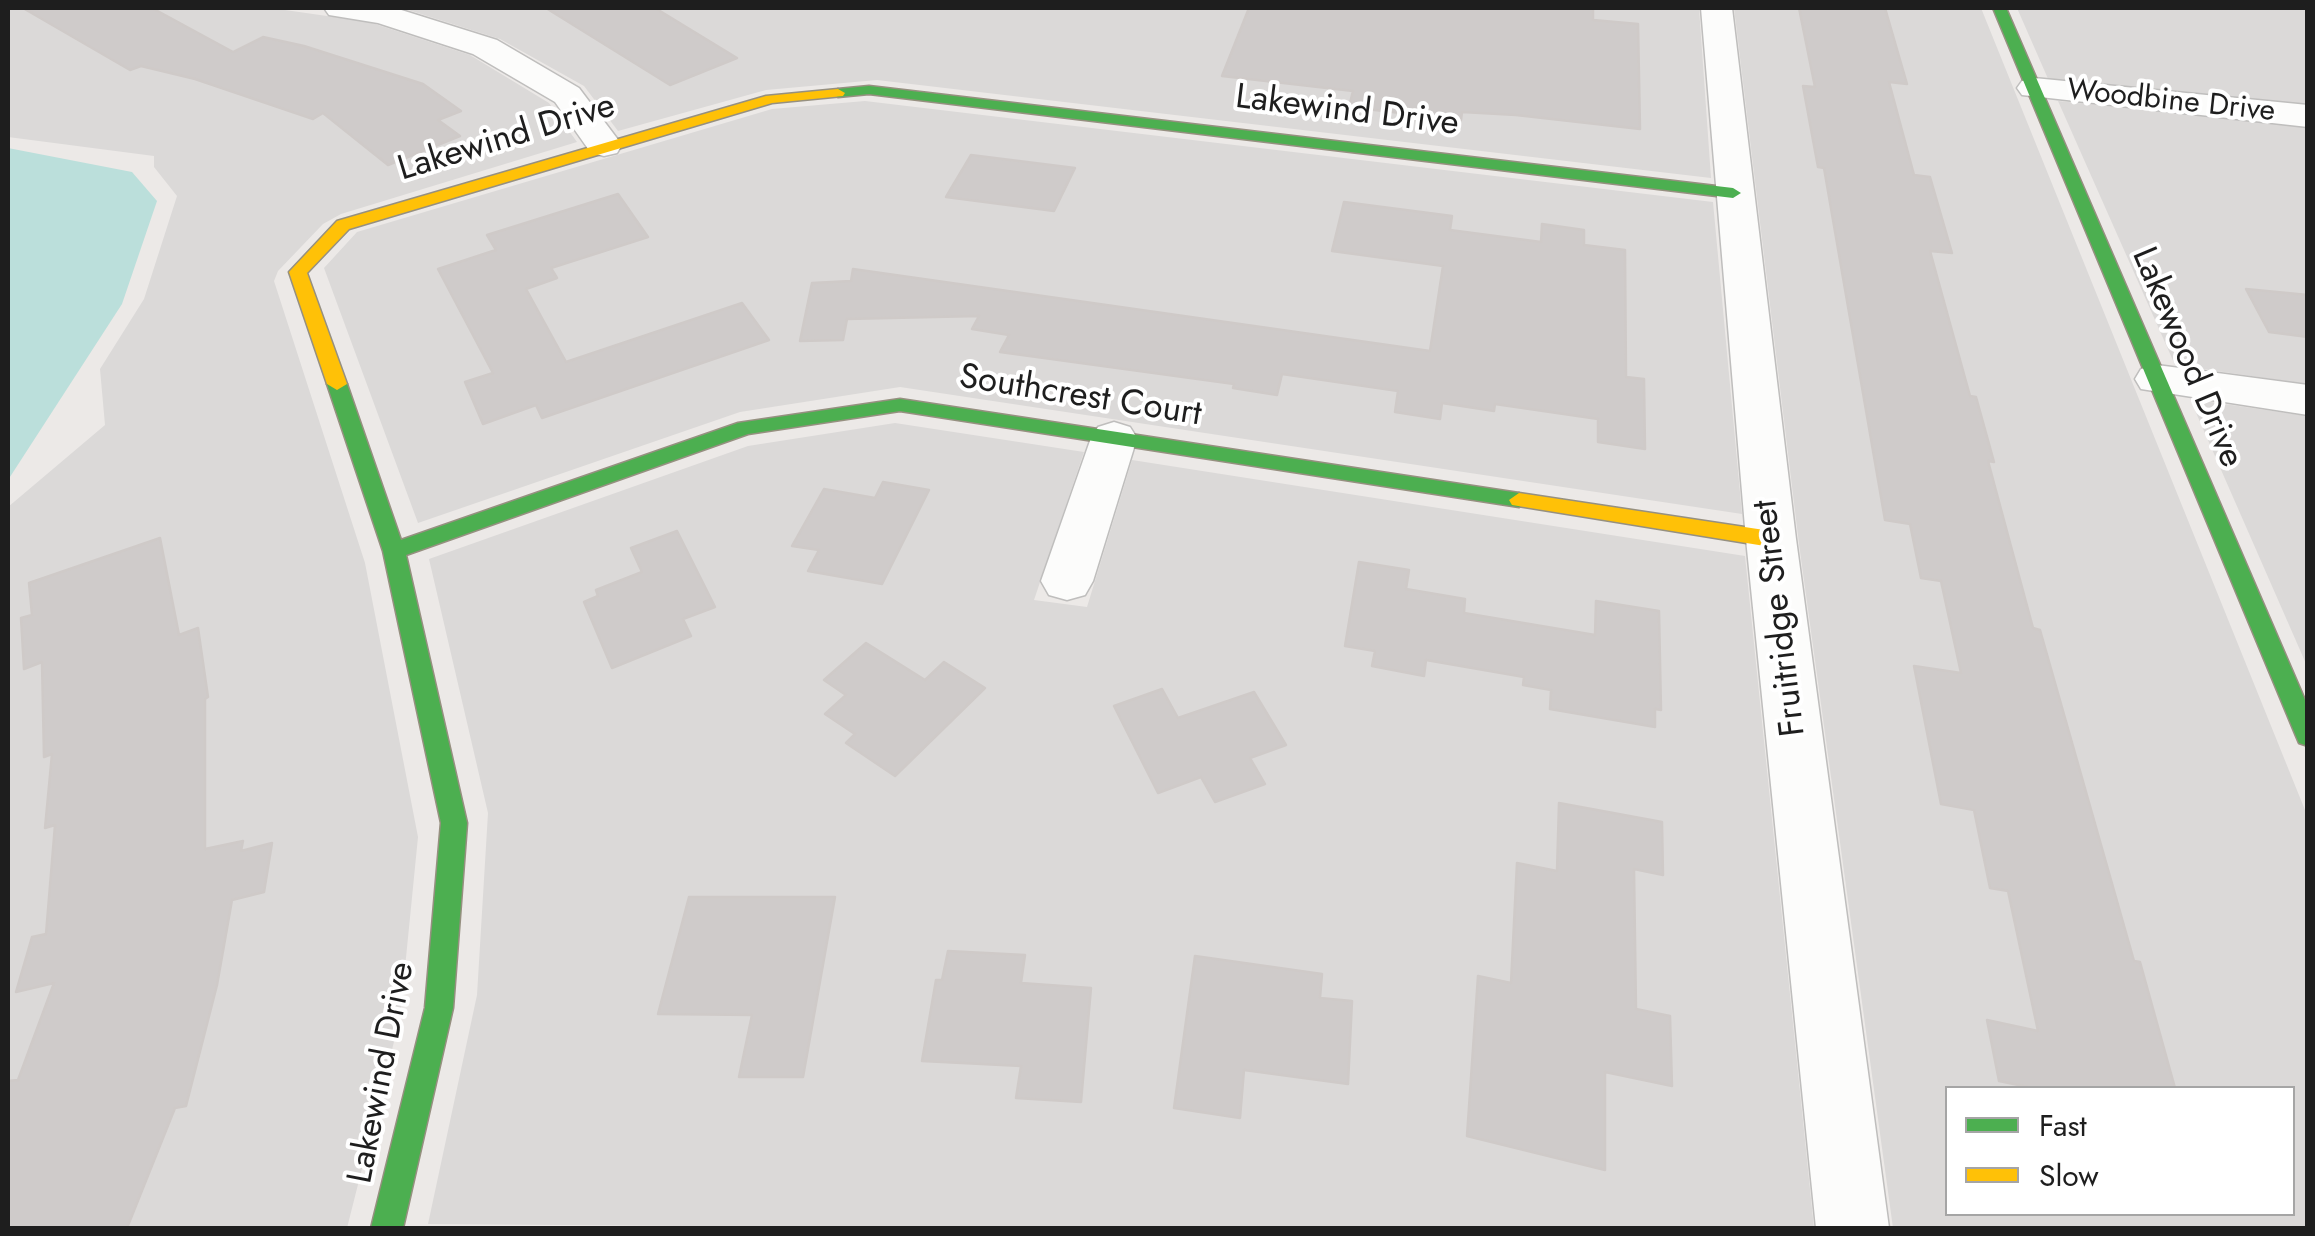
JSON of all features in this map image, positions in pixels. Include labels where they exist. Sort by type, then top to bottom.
[{"type":"street","points":[[340,8],[383,14],[486,47],[568,95],[604,145]]},
{"type":"street","name":"Fruitridge Street","points":[[1716,8],[1771,540],[1853,1228]]},
{"type":"street","name":"Lakewood Drive","points":[[2000,8],[2308,736]]},
{"type":"street","name":"Woodbine Drive","points":[[2034,88],[2308,116]]},
{"type":"street","name":"Lakewind Drive","points":[[387,1228],[438,1008],[454,823],[394,551],[298,272],[343,225],[604,145],[771,99],[869,90],[1733,192]]},
{"type":"street","points":[[2157,379],[2308,400]]},
{"type":"street","name":"Southcrest Court","points":[[394,551],[746,428],[900,404],[1771,540]]},
{"type":"street","points":[[1067,581],[1114,438]]},
{"type":"shaded area","points":[[8,8],[271,8],[369,22],[470,55],[549,103],[577,142],[341,214],[323,224],[278,271],[274,281],[365,563],[418,837],[400,1018],[347,1228],[8,1228],[8,507],[105,425],[100,369],[144,299],[177,196],[154,167],[154,156],[8,137]]},
{"type":"shaded area","points":[[402,8],[1699,8],[1711,178],[877,80],[766,90],[618,131],[584,86],[500,39]]},
{"type":"shaded area","points":[[1734,8],[1981,8],[2307,815],[2307,1228],[1893,1228],[1799,544]]},
{"type":"shaded area","points":[[2017,8],[2307,8],[2307,106],[2049,81]]},
{"type":"shaded area","points":[[865,101],[1713,202],[1742,514],[900,387],[740,412],[418,523],[324,268],[357,232],[772,109]]},
{"type":"shaded area","points":[[2058,101],[2307,126],[2307,384],[2175,365]]},
{"type":"shaded area","points":[[2190,399],[2307,416],[2307,666]]},
{"type":"shaded area","points":[[895,423],[1084,452],[1034,600],[1087,607],[1132,460],[1745,556],[1814,1228],[428,1224],[477,995],[488,813],[429,559],[748,446]]},
{"type":"water","points":[[8,148],[132,172],[157,201],[122,304],[8,480]]},
{"type":"building","points":[[23,8],[152,8],[233,52],[263,37],[304,46],[423,84],[461,111],[438,120],[460,136],[388,165],[323,113],[313,119],[195,79],[141,66],[130,70]]},
{"type":"building","points":[[546,8],[655,8],[737,58],[670,85]]},
{"type":"building","points":[[1249,8],[1593,8],[1593,20],[1638,24],[1640,129],[1516,115],[1462,112],[1461,120],[1349,107],[1353,91],[1222,76]]},
{"type":"building","points":[[1799,8],[1885,8],[1907,84],[1889,82],[1914,175],[1930,177],[1952,253],[1930,251],[1970,396],[1976,397],[1994,462],[1988,461],[2033,628],[2040,630],[2134,961],[2140,962],[2174,1086],[2023,1086],[1999,1081],[1987,1020],[2038,1031],[2008,891],[1990,888],[1974,810],[1941,804],[1914,666],[1961,673],[1941,581],[1921,578],[1910,524],[1885,520],[1824,168],[1818,167],[1803,86],[1815,87]]},
{"type":"building","points":[[971,155],[1075,168],[1054,211],[946,197]]},
{"type":"building","points":[[618,194],[648,237],[551,268],[557,278],[526,289],[566,362],[742,303],[769,340],[542,418],[536,405],[483,424],[465,382],[493,373],[438,269],[496,250],[487,235]]},
{"type":"building","points":[[1344,202],[1452,216],[1450,230],[1541,242],[1542,224],[1584,230],[1584,245],[1625,250],[1626,377],[1644,379],[1645,449],[1598,442],[1598,419],[1495,404],[1494,411],[1442,403],[1440,419],[1395,412],[1398,391],[1282,374],[1277,395],[1233,388],[1234,384],[1000,352],[1009,335],[972,329],[979,316],[847,319],[843,340],[800,341],[812,283],[851,281],[853,269],[1430,351],[1443,266],[1332,251]]},
{"type":"building","points":[[2246,289],[2308,295],[2308,337],[2269,332]]},
{"type":"building","points":[[883,482],[929,490],[882,584],[808,571],[819,550],[792,546],[824,489],[875,498]]},
{"type":"building","points":[[677,531],[715,607],[683,619],[691,636],[612,668],[584,602],[598,596],[596,590],[642,572],[631,548]]},
{"type":"building","points":[[160,538],[179,635],[198,628],[208,697],[205,849],[243,841],[241,851],[272,843],[264,892],[232,900],[217,985],[186,1106],[175,1108],[127,1228],[8,1228],[8,1081],[18,1080],[54,983],[16,992],[32,937],[46,934],[55,825],[45,828],[52,754],[44,757],[42,662],[24,669],[21,618],[32,615],[29,583]]},
{"type":"building","points":[[1359,562],[1409,570],[1406,589],[1465,599],[1464,613],[1595,635],[1596,601],[1659,611],[1661,710],[1655,709],[1655,727],[1550,709],[1551,690],[1523,685],[1524,677],[1426,660],[1424,676],[1372,666],[1375,651],[1345,646]]},
{"type":"building","points":[[866,643],[925,680],[944,662],[985,688],[895,776],[846,743],[855,734],[825,714],[846,695],[824,680]]},
{"type":"building","points":[[1162,689],[1178,718],[1254,692],[1286,745],[1250,758],[1265,784],[1215,802],[1201,777],[1158,793],[1114,706]]},
{"type":"building","points":[[1559,803],[1662,822],[1663,875],[1634,869],[1636,1009],[1670,1016],[1672,1086],[1605,1072],[1605,1170],[1467,1136],[1478,976],[1511,983],[1517,863],[1557,871]]},
{"type":"building","points":[[689,897],[835,897],[803,1077],[739,1077],[752,1015],[658,1014]]},
{"type":"building","points":[[948,951],[1025,955],[1021,983],[1091,988],[1081,1102],[1016,1098],[1021,1066],[922,1061],[936,980],[942,980]]},
{"type":"building","points":[[1195,956],[1322,974],[1320,998],[1352,1001],[1348,1084],[1244,1070],[1240,1118],[1174,1108]]},
{"type":"traffic: fast","points":[[1999,8],[2308,736]]},
{"type":"traffic: fast","points":[[838,93],[869,90],[1733,193]]},
{"type":"traffic: fast","points":[[337,384],[394,551],[454,823],[439,1008],[387,1228]]},
{"type":"traffic: fast","points":[[394,551],[745,428],[900,405],[1519,500]]},
{"type":"traffic: slow","points":[[337,384],[298,272],[343,225],[771,99],[838,93]]},
{"type":"traffic: slow","points":[[1519,500],[1771,539]]}]
